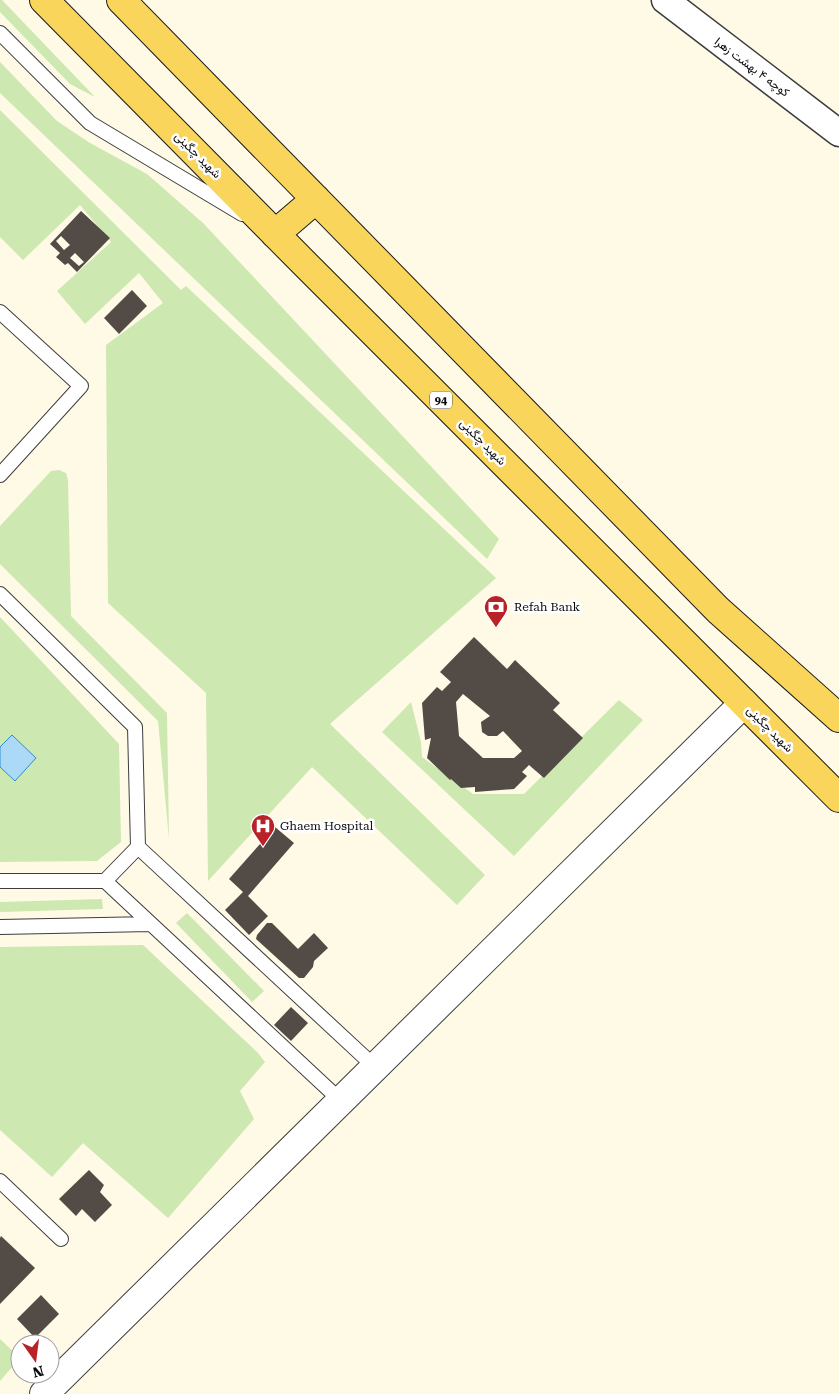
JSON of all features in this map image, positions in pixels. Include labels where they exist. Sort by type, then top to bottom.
[{"type":"main road","name":"شهید چگینی","points":[[44,0],[275,234],[839,798]]},
{"type":"main road","points":[[120,0],[718,610],[839,718]]},
{"type":"main road","points":[[275,234],[316,199]]},
{"type":"street","name":"کوچه ۴ بهشت زهرا","points":[[665,0],[839,134]]},
{"type":"street","points":[[44,1394],[744,703]]},
{"type":"lane","points":[[0,33],[90,123],[275,234]]},
{"type":"lane","points":[[0,312],[81,386],[0,475]]},
{"type":"lane","points":[[0,594],[135,727],[138,847],[375,1068]]},
{"type":"lane","points":[[105,881],[138,847]]},
{"type":"lane","points":[[0,881],[105,881],[341,1101]]},
{"type":"lane","points":[[0,927],[151,924]]},
{"type":"lane","points":[[0,1181],[60,1239]]},
{"type":"green space","points":[[0,0],[95,97],[70,84],[0,12]]},
{"type":"green space","points":[[0,62],[57,121],[90,143],[147,174],[203,223],[499,539],[487,559],[0,93]]},
{"type":"green space","points":[[0,110],[181,290],[186,286],[496,578],[330,724],[485,875],[457,905],[312,767],[208,881],[206,693],[108,603],[106,345],[163,303],[139,273],[85,324],[57,291],[111,242],[80,205],[23,260],[0,237]]},
{"type":"green space","points":[[59,470],[66,473],[68,480],[71,616],[167,713],[169,839],[158,721],[0,564],[0,526],[51,471]]},
{"type":"green space","points":[[0,617],[119,744],[121,842],[97,861],[0,862]]},
{"type":"green space","points":[[619,700],[643,720],[514,856],[382,732],[411,702],[421,742],[422,757],[473,794],[524,794]]},
{"type":"green space","points":[[102,899],[103,909],[0,912],[0,902]]},
{"type":"green space","points":[[187,913],[264,991],[252,1002],[176,923]]},
{"type":"green space","points":[[143,945],[258,1053],[265,1062],[240,1091],[254,1119],[168,1218],[83,1143],[52,1177],[0,1130],[0,947]]},
{"type":"green space","points":[[0,1339],[10,1348],[10,1370],[0,1381]]},
{"type":"water","points":[[12,735],[36,758],[15,781],[0,767],[0,747]]},
{"type":"building","points":[[81,211],[110,238],[77,272],[68,263],[65,265],[56,257],[60,253],[50,244]],"holes":[[[61,236],[70,245],[64,250],[56,241]],[[75,253],[84,262],[79,266],[70,258]]]},
{"type":"building","points":[[132,290],[147,306],[119,334],[104,318]]},
{"type":"building","points":[[474,637],[507,669],[515,660],[560,703],[553,710],[583,738],[544,778],[529,765],[522,772],[527,776],[514,789],[475,792],[475,787],[461,788],[427,758],[431,738],[425,740],[422,703],[437,687],[442,691],[451,682],[440,672]],"holes":[[[463,694],[490,716],[481,722],[482,732],[488,736],[497,736],[503,731],[522,751],[514,758],[483,758],[459,736],[456,702]]]},
{"type":"building","points":[[275,827],[294,843],[248,896],[268,916],[249,935],[225,910],[243,892],[229,879]]},
{"type":"building","points":[[267,923],[272,923],[298,949],[314,933],[328,948],[314,961],[313,967],[304,978],[299,978],[256,939]]},
{"type":"building","points":[[291,1007],[308,1023],[291,1041],[274,1025]]},
{"type":"building","points":[[89,1170],[104,1185],[100,1192],[112,1205],[95,1222],[82,1209],[76,1216],[59,1199]]},
{"type":"building","points":[[1,1236],[35,1268],[0,1304],[0,1238]]},
{"type":"building","points":[[41,1295],[59,1314],[39,1334],[31,1334],[17,1319]]},
{"type":"place","name":"Refah Bank","points":[[496,628]]},
{"type":"place","name":"Ghaem Hospital","points":[[263,847]]}]
